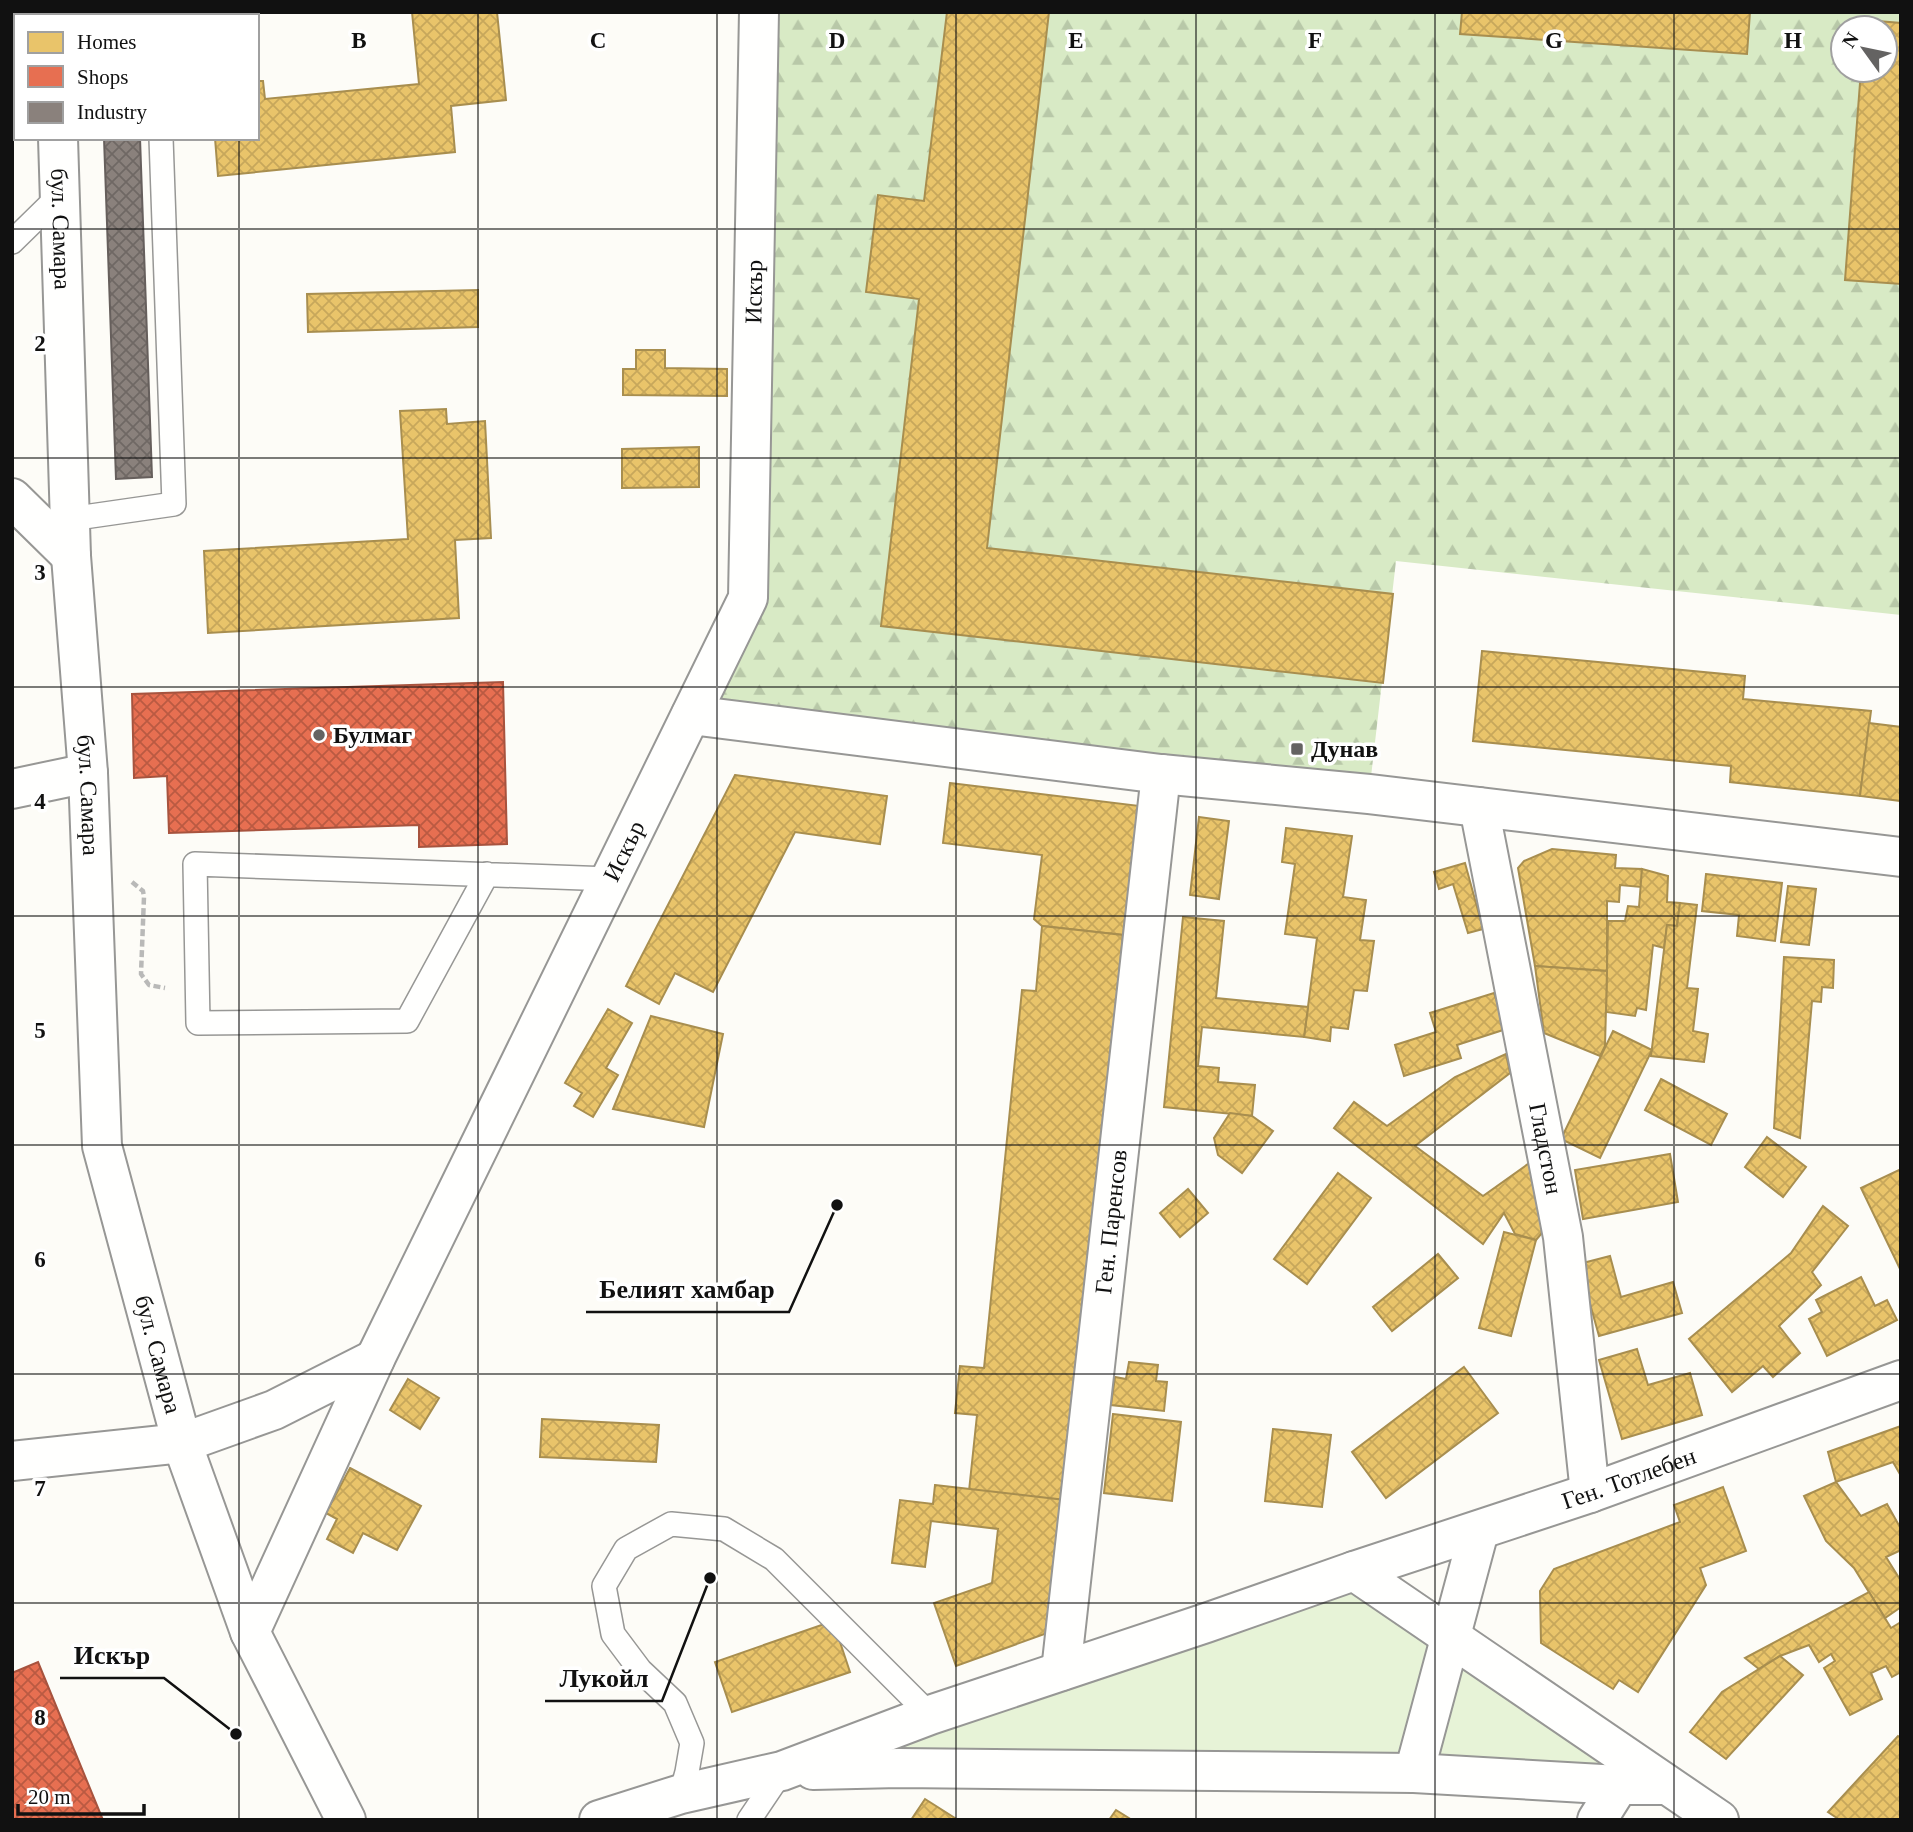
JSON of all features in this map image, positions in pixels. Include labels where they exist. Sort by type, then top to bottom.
[{"type":"street","name":"Искър","points":[[250,1632],[375,1359],[748,598],[758,12]]},
{"type":"street","name":"бул. Самара","points":[[58,140],[70,538],[88,773],[102,1146],[182,1443],[250,1632],[346,1820]]},
{"type":"street","points":[[12,498],[70,538]]},
{"type":"street","points":[[691,715],[1161,774],[1369,794],[1901,857]]},
{"type":"street","points":[[12,789],[88,773]]},
{"type":"street","name":"Ген. Паренсов","points":[[1061,1671],[1161,774]]},
{"type":"street","name":"Гладстон","points":[[1479,807],[1563,1237],[1590,1493]]},
{"type":"street","points":[[12,1461],[182,1443],[274,1410],[375,1359]]},
{"type":"street","name":"Ген. Тотлебен","points":[[782,1771],[930,1715],[1590,1493],[1901,1380]]},
{"type":"street","points":[[1414,1773],[1479,1531]]},
{"type":"street","points":[[1354,1571],[1719,1820]]},
{"type":"street","points":[[600,1820],[681,1794],[782,1771],[899,1768],[1414,1773],[1619,1785],[1667,1785]]},
{"type":"street","points":[[1597,1820],[1619,1785]]},
{"type":"lane","points":[[70,538],[174,504],[161,140]]},
{"type":"lane","points":[[12,242],[60,195]]},
{"type":"lane","points":[[487,874],[407,1021],[198,1023],[195,864],[487,874],[610,879]]},
{"type":"lane","points":[[681,1794],[692,1743],[675,1703],[640,1670],[613,1634],[604,1586],[626,1549],[671,1524],[724,1530],[774,1559],[930,1715]]},
{"type":"lane","points":[[750,1820],[782,1771]]},
{"type":"path","points":[[92,881],[131,882],[143,891],[141,974],[149,985],[159,989],[197,987]]},
{"type":"green space","points":[[759,12],[1901,12],[1901,615],[1396,561],[1369,794],[691,715],[748,598]]},
{"type":"green space","points":[[1354,1571],[1666,1785],[783,1771]]},
{"type":"building: Homes","points":[[412,12],[497,12],[506,100],[451,106],[455,152],[218,176],[215,140],[259,140],[259,81],[263,81],[265,99],[419,84]]},
{"type":"building: Homes","points":[[947,12],[1049,12],[987,548],[1393,594],[1383,683],[881,626],[919,299],[866,292],[878,195],[924,201]]},
{"type":"building: Homes","points":[[1462,12],[1750,12],[1747,54],[1460,34]]},
{"type":"building: Homes","points":[[1901,23],[1901,284],[1845,280],[1860,84],[1899,84]]},
{"type":"building: Homes","points":[[478,290],[478,327],[308,332],[307,294]]},
{"type":"building: Homes","points":[[636,350],[665,350],[665,368],[727,369],[727,396],[623,395],[623,369],[636,369]]},
{"type":"building: Homes","points":[[446,409],[447,424],[485,421],[491,538],[455,540],[459,618],[208,633],[204,551],[408,539],[400,411]]},
{"type":"building: Homes","points":[[699,447],[699,487],[622,488],[622,449]]},
{"type":"building: Homes","points":[[1482,651],[1745,676],[1743,699],[1871,711],[1860,796],[1730,782],[1731,766],[1473,741]]},
{"type":"building: Homes","points":[[1869,723],[1901,727],[1901,801],[1860,796]]},
{"type":"building: Homes","points":[[735,775],[887,796],[880,844],[795,832],[713,992],[675,973],[659,1004],[626,986]]},
{"type":"building: Homes","points":[[950,783],[1140,806],[1123,935],[1042,926],[1034,919],[1042,855],[943,843]]},
{"type":"building: Homes","points":[[1199,817],[1229,821],[1219,899],[1190,895]]},
{"type":"building: Homes","points":[[1286,828],[1352,836],[1343,897],[1366,900],[1360,940],[1374,941],[1367,991],[1354,990],[1348,1029],[1331,1027],[1330,1041],[1304,1037],[1317,938],[1285,934],[1295,864],[1282,862]]},
{"type":"building: Homes","points":[[1552,849],[1616,855],[1615,868],[1642,869],[1641,887],[1620,885],[1619,902],[1607,901],[1607,971],[1535,966],[1518,868],[1524,861]]},
{"type":"building: Homes","points":[[1465,863],[1483,929],[1468,933],[1453,884],[1439,889],[1434,872]]},
{"type":"building: Homes","points":[[1642,869],[1668,876],[1667,902],[1680,903],[1677,926],[1667,925],[1664,948],[1653,945],[1646,1010],[1637,1008],[1635,1016],[1606,1012],[1608,921],[1625,921],[1628,906],[1639,907]]},
{"type":"building: Homes","points":[[1706,874],[1782,883],[1775,941],[1737,936],[1739,915],[1702,911]]},
{"type":"building: Homes","points":[[1788,886],[1816,889],[1809,945],[1781,942]]},
{"type":"building: Homes","points":[[1680,903],[1697,905],[1687,988],[1698,989],[1693,1031],[1708,1034],[1704,1062],[1651,1056],[1667,925],[1677,926]]},
{"type":"building: Homes","points":[[1183,917],[1224,921],[1216,998],[1308,1007],[1304,1037],[1202,1027],[1198,1066],[1219,1068],[1218,1082],[1255,1085],[1252,1116],[1164,1107]]},
{"type":"building: Homes","points":[[1042,926],[1123,935],[1065,1500],[969,1491],[977,1415],[955,1413],[960,1366],[984,1368],[1022,990],[1036,991]]},
{"type":"building: Homes","points":[[1784,957],[1834,960],[1833,988],[1822,987],[1821,1002],[1812,1001],[1800,1138],[1774,1128]]},
{"type":"building: Homes","points":[[1535,966],[1607,971],[1605,1046],[1600,1056],[1544,1033]]},
{"type":"building: Homes","points":[[1494,993],[1506,1029],[1457,1045],[1461,1058],[1404,1076],[1395,1045],[1436,1032],[1430,1013]]},
{"type":"building: Homes","points":[[608,1009],[632,1023],[606,1068],[618,1075],[593,1117],[574,1106],[582,1093],[565,1083]]},
{"type":"building: Homes","points":[[651,1016],[723,1034],[704,1127],[613,1109]]},
{"type":"building: Homes","points":[[1613,1031],[1652,1050],[1600,1158],[1561,1139]]},
{"type":"building: Homes","points":[[1506,1054],[1510,1073],[1415,1146],[1483,1196],[1535,1159],[1547,1227],[1536,1240],[1515,1234],[1504,1213],[1483,1244],[1334,1128],[1354,1102],[1387,1126],[1455,1077]]},
{"type":"building: Homes","points":[[1661,1079],[1727,1114],[1711,1145],[1645,1110]]},
{"type":"building: Homes","points":[[1230,1113],[1252,1116],[1273,1131],[1242,1173],[1218,1155],[1214,1138]]},
{"type":"building: Homes","points":[[1767,1137],[1806,1167],[1783,1197],[1745,1167]]},
{"type":"building: Homes","points":[[1670,1154],[1678,1202],[1583,1219],[1575,1170]]},
{"type":"building: Homes","points":[[1901,1169],[1901,1271],[1861,1188]]},
{"type":"building: Homes","points":[[1338,1173],[1371,1198],[1307,1284],[1274,1259]]},
{"type":"building: Homes","points":[[1188,1189],[1208,1213],[1180,1237],[1160,1213]]},
{"type":"building: Homes","points":[[1823,1206],[1848,1226],[1812,1272],[1821,1285],[1779,1326],[1800,1353],[1773,1377],[1763,1366],[1732,1392],[1689,1339],[1791,1253]]},
{"type":"building: Homes","points":[[1504,1232],[1536,1240],[1511,1336],[1479,1328]]},
{"type":"building: Homes","points":[[1438,1254],[1458,1278],[1392,1331],[1373,1307]]},
{"type":"building: Homes","points":[[1610,1256],[1621,1297],[1673,1282],[1682,1313],[1599,1336],[1579,1264]]},
{"type":"building: Homes","points":[[1861,1277],[1875,1306],[1887,1300],[1897,1320],[1827,1356],[1809,1319],[1822,1312],[1816,1300]]},
{"type":"building: Homes","points":[[1637,1349],[1648,1385],[1690,1373],[1702,1415],[1622,1439],[1599,1360]]},
{"type":"building: Homes","points":[[1129,1362],[1158,1365],[1156,1381],[1167,1382],[1164,1411],[1111,1405],[1115,1377],[1126,1379]]},
{"type":"building: Homes","points":[[1464,1367],[1498,1413],[1386,1498],[1352,1452]]},
{"type":"building: Homes","points":[[408,1379],[439,1398],[420,1429],[390,1410]]},
{"type":"building: Homes","points":[[1113,1414],[1181,1422],[1172,1501],[1104,1493]]},
{"type":"building: Homes","points":[[542,1419],[659,1425],[656,1462],[540,1457]]},
{"type":"building: Homes","points":[[1901,1426],[1901,1476],[1893,1462],[1836,1482],[1828,1452]]},
{"type":"building: Homes","points":[[1273,1429],[1331,1435],[1322,1507],[1265,1501]]},
{"type":"building: Homes","points":[[350,1468],[421,1506],[397,1550],[363,1533],[353,1553],[327,1539],[337,1519],[326,1513]]},
{"type":"building: Homes","points":[[1836,1482],[1861,1516],[1887,1504],[1901,1529],[1901,1550],[1886,1557],[1901,1581],[1901,1607],[1885,1618],[1854,1568],[1826,1541],[1804,1496]]},
{"type":"building: Homes","points":[[935,1485],[1065,1500],[1050,1632],[956,1666],[934,1603],[992,1583],[998,1529],[931,1521],[925,1567],[892,1563],[900,1500],[933,1504]]},
{"type":"building: Homes","points":[[1723,1487],[1746,1551],[1700,1568],[1706,1585],[1638,1692],[1619,1680],[1613,1689],[1541,1643],[1540,1591],[1554,1569],[1680,1522],[1674,1505]]},
{"type":"building: Homes","points":[[1869,1592],[1891,1628],[1901,1622],[1901,1672],[1892,1677],[1886,1666],[1871,1673],[1882,1699],[1850,1715],[1824,1668],[1835,1661],[1831,1654],[1819,1662],[1809,1645],[1780,1656],[1759,1669],[1745,1658]]},
{"type":"building: Homes","points":[[833,1621],[850,1672],[732,1712],[715,1662]]},
{"type":"building: Homes","points":[[1780,1656],[1803,1675],[1726,1759],[1690,1732],[1722,1692]]},
{"type":"building: Homes","points":[[1898,1736],[1901,1738],[1901,1820],[1840,1820],[1828,1812]]},
{"type":"building: Homes","points":[[925,1799],[958,1820],[911,1820]]},
{"type":"building: Homes","points":[[1116,1810],[1132,1820],[1109,1820]]},
{"type":"building: Shops","name":"Булмаг","points":[[503,682],[507,844],[419,847],[419,825],[169,833],[167,776],[134,778],[132,694]]},
{"type":"building: Shops","points":[[38,1662],[103,1820],[12,1820],[12,1673]]},
{"type":"building: Industry","points":[[104,140],[140,140],[152,477],[116,479]]},
{"type":"place","name":"Булмаг","points":[[319,735]]},
{"type":"place","name":"Дунав","points":[[1297,749]]},
{"type":"place","name":"Белият хамбар","points":[[837,1205]]},
{"type":"place","name":"Лукойл","points":[[710,1578]]},
{"type":"place","name":"Искър","points":[[236,1734]]}]
